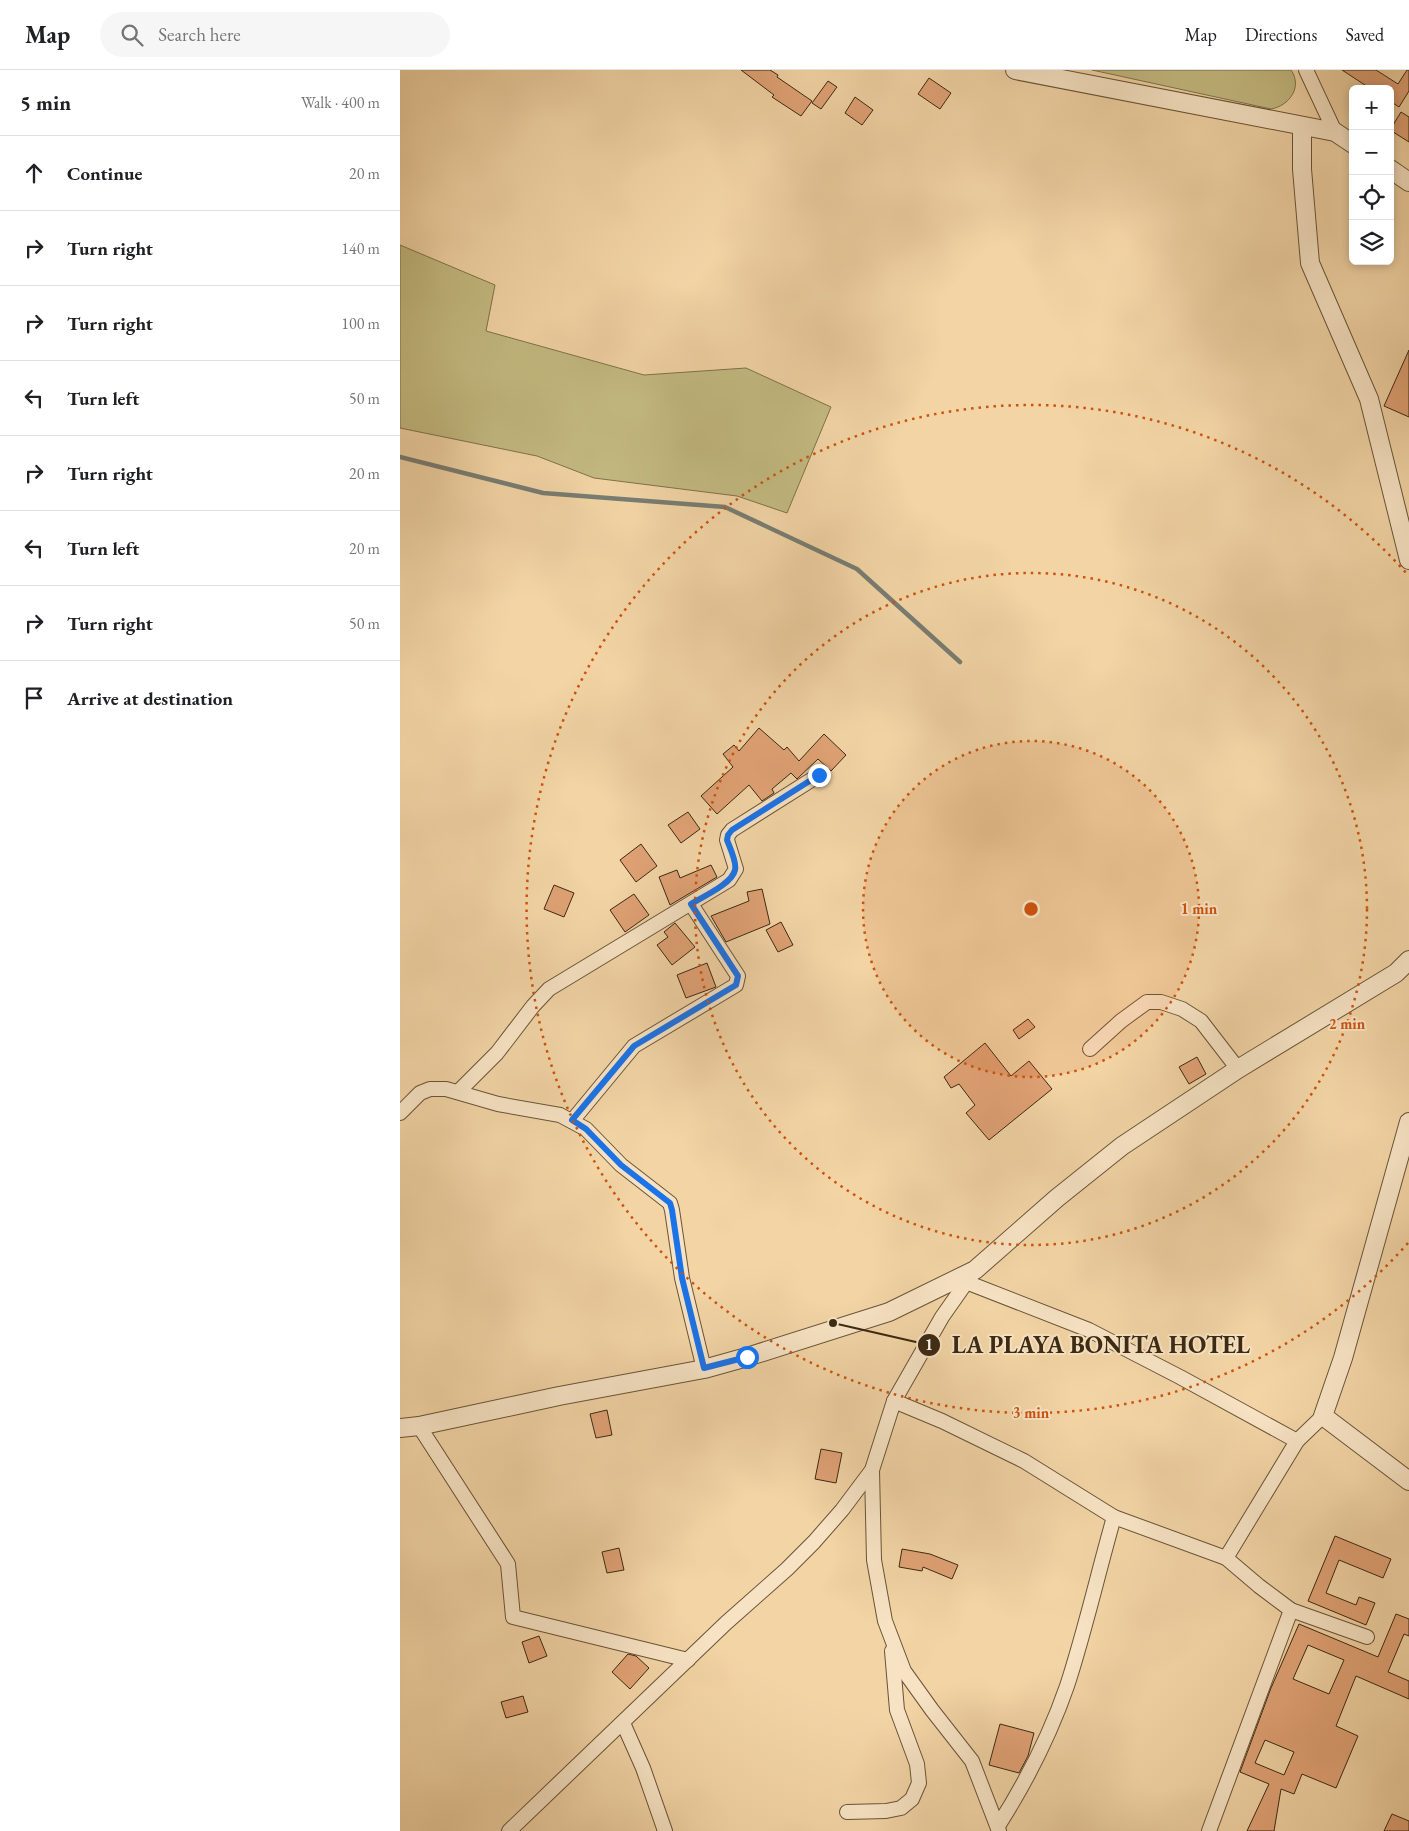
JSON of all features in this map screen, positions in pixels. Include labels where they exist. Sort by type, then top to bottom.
[{"type":"street","points":[[1015,70],[1335,132],[1349,141]]},
{"type":"street","points":[[1306,70],[1335,132]]},
{"type":"street","points":[[1302,127],[1302,169],[1310,263],[1369,399],[1409,560]]},
{"type":"street","points":[[1394,172],[1409,182]]},
{"type":"street","points":[[458,1092],[497,1053],[533,1006],[549,989],[721,886],[733,875],[736,869],[727,840],[732,830],[819,775]]},
{"type":"street","points":[[572,1120],[634,1046],[736,985],[738,976],[691,904]]},
{"type":"street","points":[[999,1829],[972,1761],[904,1671],[885,1622],[874,1560],[872,1470],[894,1401],[942,1317],[970,1276],[1057,1198],[1122,1146],[1238,1069],[1396,973],[1409,960]]},
{"type":"street","points":[[1090,1049],[1121,1021],[1147,1002],[1161,1002],[1182,1009],[1201,1021],[1238,1069]]},
{"type":"street","points":[[400,1113],[420,1093],[430,1089],[446,1089],[498,1104],[560,1115],[586,1129],[621,1165],[670,1203],[682,1278],[704,1368]]},
{"type":"street","points":[[1226,1558],[1297,1441],[1323,1416],[1343,1358],[1409,1122]]},
{"type":"street","points":[[400,1428],[419,1426],[704,1368],[747,1357],[889,1312],[970,1276],[1089,1330],[1297,1441]]},
{"type":"street","points":[[894,1401],[942,1421],[1024,1461],[1114,1517],[1226,1558],[1259,1586],[1292,1610],[1367,1637]]},
{"type":"street","points":[[1323,1416],[1409,1482]]},
{"type":"street","points":[[419,1426],[508,1564],[513,1617],[688,1660]]},
{"type":"street","points":[[509,1831],[814,1542],[842,1510],[872,1470]]},
{"type":"street","points":[[999,1829],[1047,1736],[1066,1687],[1114,1517]]},
{"type":"street","points":[[1209,1831],[1292,1610]]},
{"type":"street","points":[[847,1812],[886,1811],[901,1808],[912,1798],[919,1783],[917,1764],[897,1710],[890,1634]]},
{"type":"street","points":[[623,1723],[643,1768],[665,1831]]},
{"type":"shaded area","points":[[1092,70],[1291,70],[1294,76],[1295,89],[1288,100],[1278,107],[1271,109]]},
{"type":"shaded area","points":[[400,245],[495,285],[486,331],[644,375],[746,368],[831,407],[787,513],[737,496],[594,478],[537,456],[400,428]]},
{"type":"building","points":[[741,70],[770,70],[812,101],[801,116],[772,97],[774,95]]},
{"type":"building","points":[[1342,70],[1376,70],[1398,84],[1407,70],[1409,70],[1409,91],[1399,107],[1394,104],[1394,85],[1365,85]]},
{"type":"building","points":[[929,78],[951,93],[940,109],[918,94]]},
{"type":"building","points":[[828,81],[837,87],[821,109],[812,103]]},
{"type":"building","points":[[855,97],[873,110],[862,125],[845,113]]},
{"type":"building","points":[[1401,112],[1409,117],[1409,142],[1394,133],[1394,123]]},
{"type":"building","points":[[1409,350],[1409,417],[1384,406]]},
{"type":"building","points":[[759,728],[784,750],[787,747],[799,761],[824,734],[846,755],[831,771],[818,759],[797,779],[791,773],[772,789],[774,793],[762,801],[749,785],[717,814],[701,796],[733,767],[723,754],[734,745],[739,751]]},
{"type":"building","points":[[688,812],[700,829],[681,843],[668,825]]},
{"type":"building","points":[[641,844],[657,866],[636,882],[620,860]]},
{"type":"building","points":[[711,865],[717,877],[670,905],[659,877],[677,870],[680,878]]},
{"type":"building","points":[[554,885],[574,893],[564,917],[544,909]]},
{"type":"building","points":[[762,889],[770,924],[726,942],[711,916],[749,901],[747,892]]},
{"type":"building","points":[[634,894],[649,915],[625,932],[610,910]]},
{"type":"building","points":[[781,922],[793,945],[778,952],[766,930]]},
{"type":"building","points":[[675,923],[695,947],[672,965],[657,945],[668,937],[664,932]]},
{"type":"building","points":[[707,963],[716,987],[686,998],[677,975]]},
{"type":"building","points":[[1028,1019],[1035,1027],[1019,1039],[1013,1030]]},
{"type":"building","points":[[985,1043],[1011,1076],[1029,1061],[1052,1089],[989,1140],[966,1113],[975,1105],[959,1084],[951,1088],[944,1077]]},
{"type":"building","points":[[1197,1057],[1206,1074],[1189,1084],[1179,1067]]},
{"type":"building","points":[[607,1410],[612,1435],[596,1438],[590,1414]]},
{"type":"building","points":[[821,1449],[842,1453],[836,1483],[815,1479]]},
{"type":"building","points":[[1335,1536],[1391,1559],[1383,1578],[1339,1560],[1326,1593],[1356,1605],[1359,1597],[1375,1603],[1366,1625],[1308,1601]]},
{"type":"building","points":[[619,1548],[624,1570],[607,1573],[602,1552]]},
{"type":"building","points":[[902,1549],[930,1554],[958,1565],[952,1579],[923,1567],[922,1571],[899,1567]]},
{"type":"building","points":[[1396,1614],[1409,1619],[1409,1636],[1404,1634],[1388,1672],[1409,1681],[1409,1699],[1356,1676],[1336,1726],[1358,1736],[1336,1788],[1302,1774],[1294,1794],[1281,1789],[1274,1831],[1247,1831],[1269,1784],[1240,1772],[1271,1688],[1299,1624],[1378,1657]],"holes":[[[1308,1645],[1344,1660],[1329,1694],[1293,1679]],[[1265,1740],[1294,1752],[1284,1775],[1255,1763]]]},
{"type":"building","points":[[539,1636],[547,1656],[529,1663],[522,1642]]},
{"type":"building","points":[[628,1654],[636,1656],[649,1668],[630,1689],[612,1672]]},
{"type":"building","points":[[523,1696],[528,1712],[506,1718],[501,1702]]},
{"type":"building","points":[[1000,1724],[1034,1733],[1028,1756],[1019,1773],[989,1765]]},
{"type":"building","points":[[1392,1814],[1409,1821],[1409,1831],[1384,1831]]},
{"type":"waterway","points":[[400,457],[543,493],[725,507],[857,569],[960,662]]},
{"type":"place","name":"LA PLAYA BONITA HOTEL","points":[[833,1323]]},
{"type":"route","points":[[747,1357],[704,1368],[682,1278],[670,1203],[621,1165],[586,1129],[572,1120],[634,1046],[736,985],[738,976],[691,904],[721,886],[733,875],[736,869],[727,840],[732,830],[819,775]]}]
